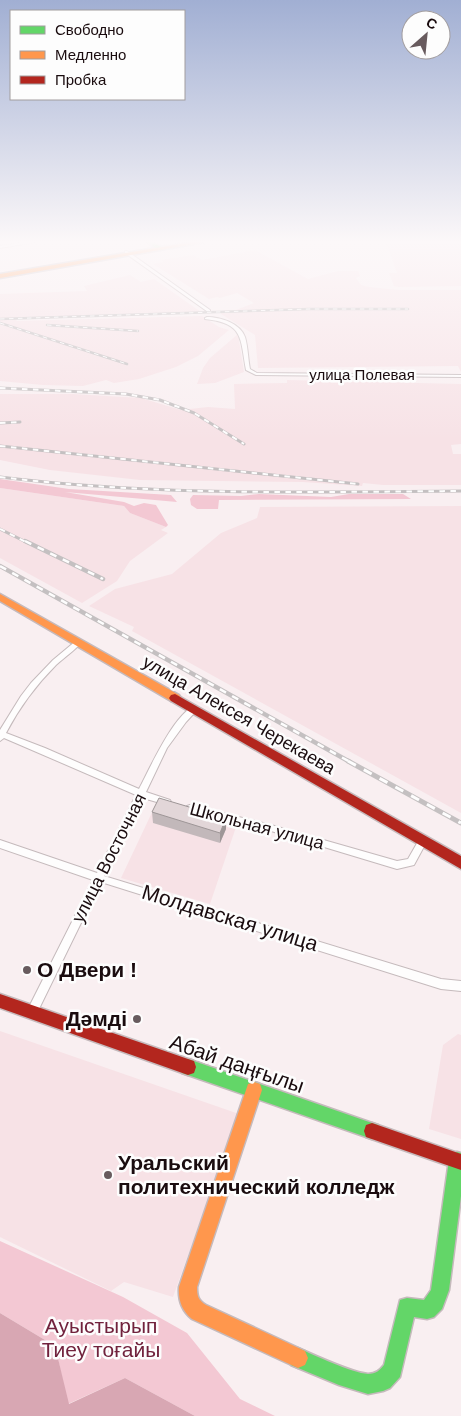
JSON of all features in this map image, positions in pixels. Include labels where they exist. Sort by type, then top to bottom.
[{"type":"street","points":[[205,308],[209,311]]},
{"type":"street","name":"улица Полевая","points":[[207,318],[225,320],[240,332],[248,370],[264,375],[461,376]]},
{"type":"street","name":"улица Алексея Черекаева","points":[[0,597],[461,863]]},
{"type":"street","points":[[1,735],[24,699],[48,670],[79,642]]},
{"type":"street","name":"улица Восточная","points":[[32,1012],[164,747],[183,720],[194,709]]},
{"type":"street","name":"Школьная улица","points":[[1,735],[98,774],[140,795],[271,828],[398,865],[411,862],[423,841]]},
{"type":"street","name":"Молдавская улица","points":[[0,844],[99,878],[254,927],[324,946],[441,984],[461,986]]},
{"type":"street","name":"Абай даңғылы","points":[[0,1001],[459,1161]]},
{"type":"street","points":[[254,1090],[188,1287],[188,1300],[191,1307],[199,1312],[339,1375],[368,1384],[383,1381],[393,1370],[407,1307],[427,1310],[435,1302],[440,1290],[459,1161]]},
{"type":"shaded area","points":[[0,308],[195,308],[201,312],[15,319],[17,321],[202,316],[219,327],[229,330],[198,356],[176,367],[139,379],[114,383],[106,380],[83,386],[0,381]]},
{"type":"shaded area","points":[[241,308],[461,308],[461,372],[458,366],[258,368],[255,335],[221,314],[222,311]]},
{"type":"shaded area","points":[[238,334],[244,372],[215,383],[197,384],[203,368],[210,358]]},
{"type":"shaded area","points":[[287,380],[461,384],[461,444],[451,445],[453,454],[461,454],[461,485],[383,485],[363,483],[362,486],[303,482],[140,480],[50,470],[0,460],[0,394],[72,394],[141,398],[181,410],[208,407],[235,409],[234,384],[287,383]]},
{"type":"shaded area","points":[[0,488],[124,506],[130,513],[166,527],[161,530],[168,533],[130,561],[117,581],[82,603],[0,558]]},
{"type":"shaded area","points":[[461,506],[461,813],[132,631],[134,627],[89,606],[115,589],[172,574],[221,533],[257,518],[260,507]]},
{"type":"shaded area","points":[[155,806],[236,827],[210,904],[121,878]]},
{"type":"shaded area","name":"Уральский политехнический колледж","points":[[0,1031],[239,1114],[173,1297],[124,1282],[111,1291],[0,1237]]},
{"type":"shaded area","points":[[458,1034],[461,1035],[461,1139],[429,1129],[443,1045]]},
{"type":"shaded area","points":[[0,1313],[55,1346],[69,1404],[125,1378],[195,1416],[0,1416]]},
{"type":"green space","points":[[0,479],[69,489],[171,495],[177,502],[65,492],[124,502],[134,506],[144,503],[156,505],[168,525],[166,527],[130,513],[124,506],[0,488]]},
{"type":"green space","points":[[259,494],[331,497],[349,494],[403,494],[411,499],[219,500],[218,509],[197,509],[191,505],[190,499],[193,495],[241,496]]},
{"type":"green space","name":"Ауыстырып Тиеу тоғайы","points":[[0,1241],[123,1297],[187,1333],[240,1399],[275,1416],[195,1416],[125,1378],[68,1404],[55,1346],[0,1313]]},
{"type":"building","points":[[159,798],[226,818],[220,833],[152,812]]},
{"type":"railway","points":[[0,319],[309,309],[408,309]]},
{"type":"railway","points":[[0,323],[127,364]]},
{"type":"railway","points":[[47,325],[138,331]]},
{"type":"railway","points":[[0,388],[126,394],[160,400],[194,413],[244,444]]},
{"type":"railway","points":[[0,423],[20,422]]},
{"type":"railway","points":[[0,446],[358,484]]},
{"type":"railway","points":[[0,477],[115,487],[230,492],[461,491]]},
{"type":"railway","points":[[0,529],[28,543]]},
{"type":"railway","points":[[25,541],[103,579]]},
{"type":"railway","points":[[0,566],[350,762]]},
{"type":"railway","points":[[348,761],[461,823]]},
{"type":"traffic: fast","points":[[188,1067],[372,1131]]},
{"type":"traffic: fast","points":[[298,1358],[339,1375],[368,1384],[383,1381],[393,1370],[407,1307],[427,1310],[435,1302],[440,1290],[457,1160]]},
{"type":"traffic: slow","points":[[0,597],[175,698]]},
{"type":"traffic: slow","points":[[254,1090],[188,1287],[188,1298],[193,1307],[199,1312],[298,1358]]},
{"type":"traffic: jam","points":[[175,698],[461,863]]},
{"type":"traffic: jam","points":[[0,1001],[188,1067]]},
{"type":"traffic: jam","points":[[372,1131],[461,1162]]},
{"type":"place","name":"О Двери !","points":[[27,970]]},
{"type":"place","name":"Дəмді","points":[[137,1019]]},
{"type":"place","name":"Уральский политехнический колледж","points":[[108,1175]]}]
